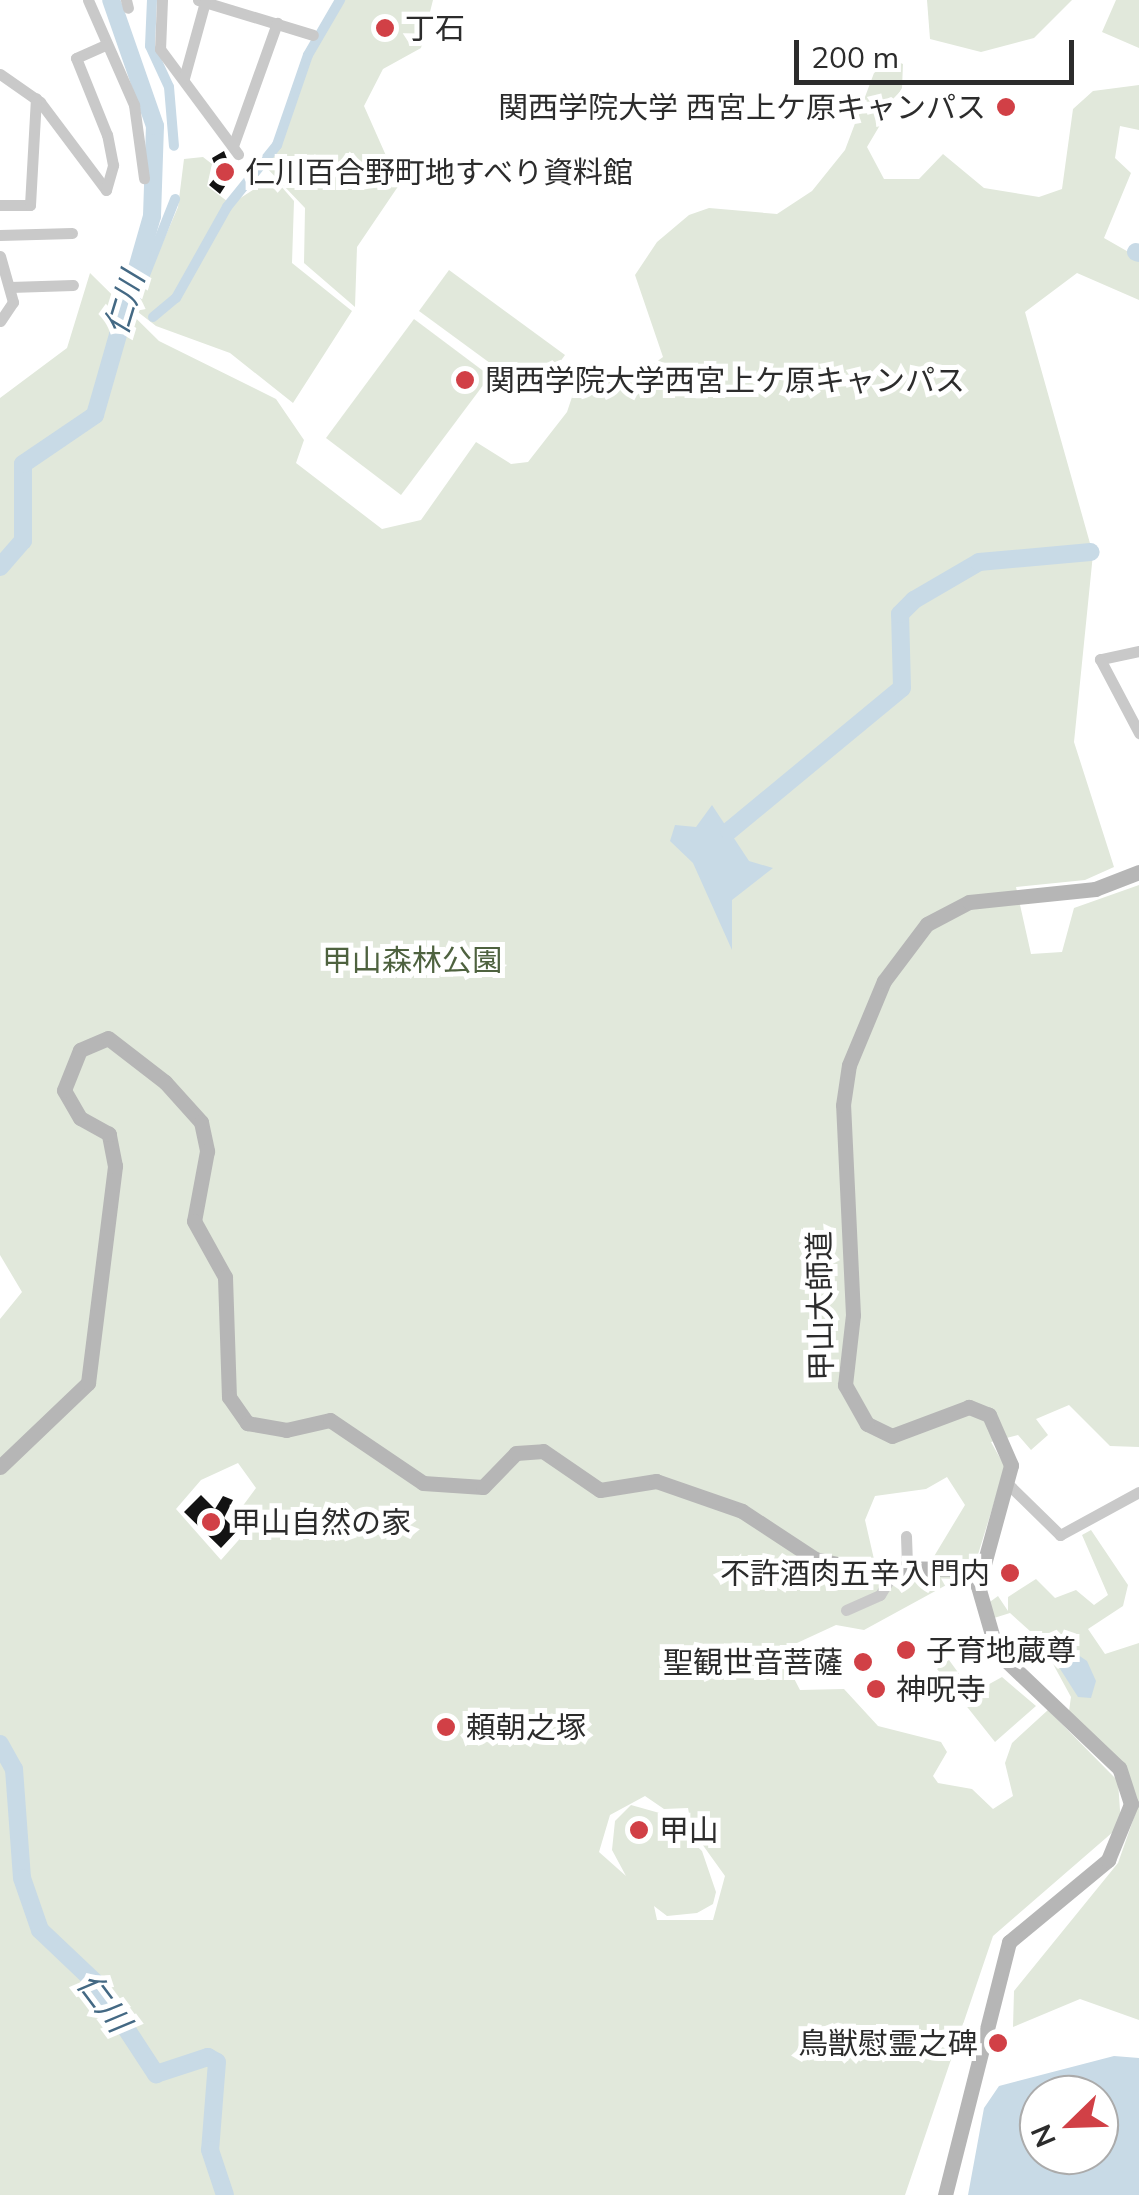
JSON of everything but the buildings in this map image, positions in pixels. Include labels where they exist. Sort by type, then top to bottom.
[{"type":"street","points":[[88,0],[134,104],[144,178]]},
{"type":"street","points":[[162,0],[160,49],[235,150],[276,23]]},
{"type":"street","points":[[184,78],[202,1],[238,5],[313,35]]},
{"type":"street","points":[[0,74],[36,98],[106,190],[114,166],[107,134],[76,58],[106,45]]},
{"type":"street","points":[[0,205],[30,205],[36,98]]},
{"type":"street","points":[[0,235],[72,233]]},
{"type":"street","points":[[0,256],[13,302],[0,321]]},
{"type":"street","points":[[10,287],[74,285]]},
{"type":"street","points":[[1139,651],[1100,659],[1139,733]]},
{"type":"street","name":"甲山大師道","points":[[1008,1484],[1010,1465],[982,1407],[892,1436],[867,1424],[845,1384],[853,1315],[843,1105],[848,1065],[884,981],[928,924],[969,902],[1095,889],[1139,872]]},
{"type":"street","points":[[0,1466],[88,1382],[116,1166],[109,1134],[80,1118],[64,1090],[80,1050],[108,1038],[165,1082],[201,1122],[206,1151],[194,1221],[225,1277],[228,1396],[247,1423],[273,1430],[314,1420],[346,1426],[423,1483],[483,1487],[516,1453],[543,1451],[600,1490],[656,1481],[742,1512],[815,1559],[901,1568],[982,1568]]},
{"type":"street","points":[[945,2195],[1009,1942],[1108,1860],[1131,1804],[1119,1768],[997,1652],[980,1605],[982,1568],[1008,1484],[1060,1535],[1139,1492]]},
{"type":"street","points":[[846,1610],[880,1595],[901,1568],[906,1536]]},
{"type":"green space","points":[[341,0],[433,0],[421,48],[383,69],[364,106],[399,185],[357,247],[355,307],[304,263],[305,208],[263,164],[290,115],[308,54]]},
{"type":"green space","points":[[927,0],[1072,0],[1034,38],[981,52],[930,39]]},
{"type":"green space","points":[[1116,0],[1139,0],[1139,48],[1102,32]]},
{"type":"green space","name":"甲山森林公園","points":[[893,60],[903,64],[902,88],[867,147],[884,179],[919,179],[943,154],[984,188],[1039,197],[1062,189],[1073,109],[1093,91],[1139,85],[1139,130],[1120,126],[1115,158],[1131,173],[1104,238],[1139,258],[1139,300],[1077,273],[1025,312],[1093,554],[1074,742],[1114,867],[1085,880],[1016,887],[1031,954],[1062,952],[1074,908],[1139,885],[1139,1447],[1110,1446],[1069,1405],[1036,1419],[1048,1435],[1031,1450],[1018,1435],[991,1442],[1005,1467],[976,1561],[933,1558],[965,1505],[947,1477],[926,1489],[875,1496],[865,1520],[876,1568],[961,1577],[864,1630],[836,1625],[784,1649],[784,1659],[800,1690],[844,1689],[878,1726],[941,1742],[947,1752],[933,1776],[938,1783],[972,1789],[993,1809],[1013,1796],[1005,1763],[1012,1743],[1048,1710],[1118,1781],[1121,1825],[993,1936],[905,2195],[0,2195],[0,1319],[22,1292],[0,1255],[0,398],[67,348],[90,273],[159,341],[276,399],[304,440],[296,463],[382,529],[421,520],[476,442],[511,464],[528,462],[567,412],[583,364],[633,379],[663,357],[635,275],[657,242],[689,215],[709,208],[777,214],[812,191],[845,150],[874,73]],"holes":[[[238,1463],[256,1488],[242,1507],[252,1525],[221,1560],[176,1509],[201,1480]],[[645,1796],[664,1809],[688,1808],[692,1830],[725,1876],[713,1920],[657,1920],[654,1906],[667,1916],[697,1913],[713,1904],[716,1892],[702,1851],[663,1814],[631,1805],[615,1821],[612,1850],[626,1876],[599,1852],[610,1815]]]},
{"type":"green space","points":[[203,157],[212,164],[207,186],[231,204],[273,177],[294,201],[292,263],[352,311],[293,403],[230,353],[156,326],[134,309],[178,207],[184,159]]},
{"type":"green space","points":[[449,270],[565,355],[535,396],[419,311]]},
{"type":"green space","points":[[414,319],[490,376],[401,495],[326,438]]},
{"type":"green space","points":[[1091,1530],[1128,1585],[1123,1606],[1088,1629],[1105,1654],[1139,1643],[1139,2020],[1080,1999],[1013,2027],[1014,1991],[1118,1863],[1138,1806],[1126,1769],[1069,1711],[1071,1697],[1040,1640],[1010,1613],[994,1618],[987,1604],[998,1596],[1008,1611],[1008,1597],[1036,1579],[1055,1598],[1076,1590],[1094,1605],[1108,1595],[1082,1535]]},
{"type":"green space","points":[[949,1660],[973,1693],[1002,1677],[1036,1706],[995,1742],[937,1669]]},
{"type":"water","points":[[712,805],[749,861],[773,868],[732,900],[732,950],[693,863],[670,841],[675,825],[696,827]]},
{"type":"water","points":[[1062,1644],[1087,1661],[1096,1681],[1091,1698],[1078,1697],[1055,1661]]},
{"type":"water","points":[[1114,2056],[1139,2058],[1139,2195],[968,2195],[984,2108],[999,2086],[1019,2081],[1019,2175],[1119,2175],[1119,2075],[1041,2075]]},
{"type":"waterway","name":"仁川","points":[[0,567],[23,541],[23,464],[95,415],[152,216],[155,126],[111,0]]},
{"type":"waterway","points":[[152,0],[150,46],[169,87],[174,146]]},
{"type":"waterway","points":[[153,317],[176,298],[227,207],[277,145],[308,55],[340,0]]},
{"type":"waterway","points":[[128,318],[175,199]]},
{"type":"waterway","points":[[729,831],[902,688],[900,614],[914,600],[979,562],[1091,552]]},
{"type":"waterway","name":"仁川","points":[[0,1744],[14,1769],[22,1878],[40,1930],[97,1984],[156,2074],[208,2057],[217,2062],[210,2150],[225,2195]]},
{"type":"place","name":"丁石","points":[[385,28]]},
{"type":"place","name":"関西学院大学 西宮上ケ原キャンパス","points":[[1006,107]]},
{"type":"place","name":"仁川百合野町地すべり資料館","points":[[225,172]]},
{"type":"place","name":"関西学院大学西宮上ケ原キャンパス","points":[[465,380]]},
{"type":"place","name":"甲山自然の家","points":[[211,1522]]},
{"type":"place","name":"不許酒肉五辛入門内","points":[[1010,1573]]},
{"type":"place","name":"子育地蔵尊","points":[[906,1650]]},
{"type":"place","name":"聖観世音菩薩","points":[[863,1662]]},
{"type":"place","name":"神呪寺","points":[[876,1689]]},
{"type":"place","name":"頼朝之塚","points":[[446,1727]]},
{"type":"place","name":"甲山","points":[[639,1830]]},
{"type":"place","name":"鳥獣慰霊之碑","points":[[998,2043]]}]
